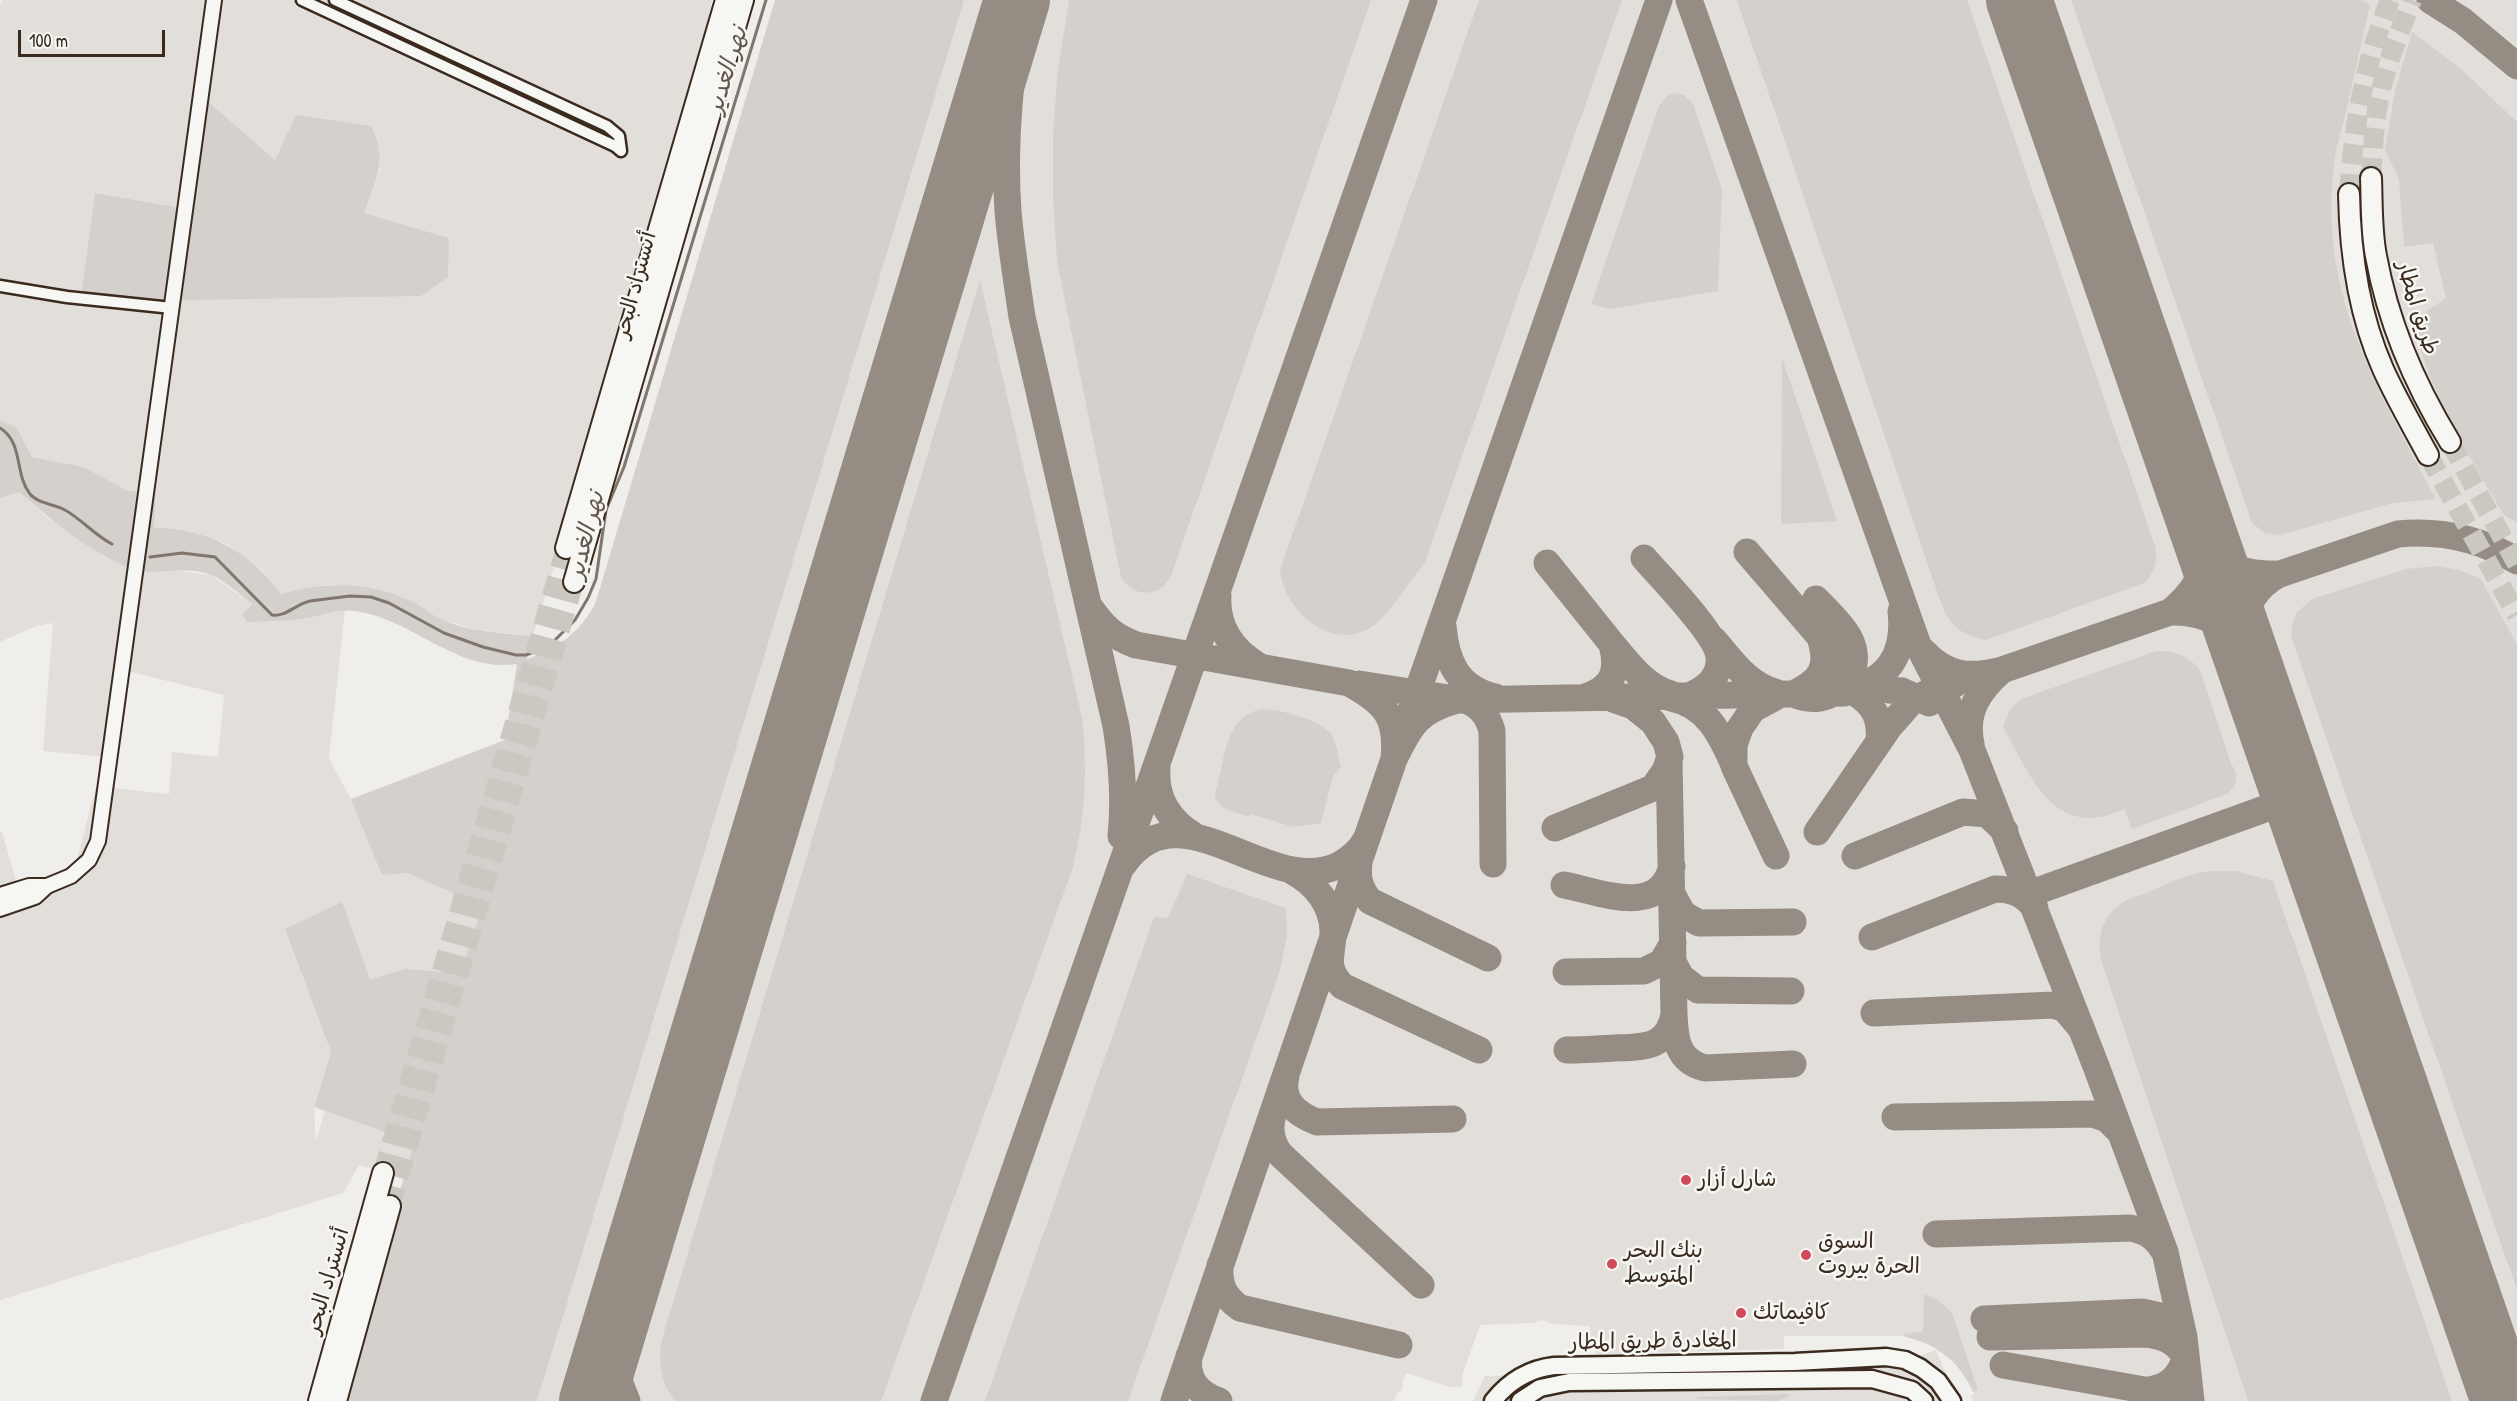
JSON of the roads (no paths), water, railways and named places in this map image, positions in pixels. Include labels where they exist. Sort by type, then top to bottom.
[{"type":"highway","name":"أتستراد البحر","points":[[566,548],[726,0]]},
{"type":"highway","name":"أتستراد البحر","points":[[574,582],[743,0]]},
{"type":"highway","name":"طريق المطار","points":[[2371,178],[2376,254],[2385,298],[2418,385],[2450,442]]},
{"type":"highway","points":[[2349,194],[2358,285],[2366,322],[2383,368],[2428,455]]},
{"type":"highway","name":"أتستراد البحر","points":[[319,1401],[383,1173]]},
{"type":"highway","name":"أتستراد البحر","points":[[336,1401],[390,1206]]},
{"type":"main road","name":"المغادرة طريق المطار","points":[[1493,1401],[1513,1380],[1527,1373],[1554,1366],[1795,1362],[1886,1357],[1905,1360],[1922,1368],[1938,1381],[1952,1401]]},
{"type":"main road","points":[[1520,1401],[1540,1389],[1569,1382],[1872,1379],[1912,1390],[1924,1401]]},
{"type":"street","points":[[0,909],[35,897],[47,886],[71,876],[89,860],[98,841],[214,0]]},
{"type":"street","points":[[302,0],[621,151],[620,139],[616,132],[335,0]]},
{"type":"street","points":[[380,37],[387,24]]},
{"type":"street","points":[[524,104],[531,91]]},
{"type":"street","points":[[542,112],[549,100]]},
{"type":"street","points":[[0,285],[67,297],[172,308]]},
{"type":"street","points":[[0,895],[29,886],[47,886]]},
{"type":"waterway","name":"نهر الغدير","points":[[150,557],[182,553],[215,557],[272,615],[282,614],[310,601],[350,596],[371,597],[389,603],[444,633],[483,647],[516,655],[526,655],[553,642],[575,620],[596,579],[606,510],[624,467],[766,0]]},
{"type":"waterway","name":"نهر الغدير","points":[[0,428],[13,442],[22,477],[30,494],[70,513],[112,544]]},
{"type":"tunnel","points":[[2349,194],[2357,119],[2362,95],[2373,48],[2390,0]]},
{"type":"tunnel","points":[[2371,178],[2380,94],[2390,58],[2412,0]]},
{"type":"tunnel","points":[[2450,442],[2517,564]]},
{"type":"tunnel","points":[[2428,455],[2517,615]]},
{"type":"tunnel","points":[[383,1173],[566,548]]},
{"type":"tunnel","points":[[390,1206],[574,582]]},
{"type":"place","name":"شارل أزار","points":[[1686,1180]]},
{"type":"place","name":"السوق الحرة بيروت","points":[[1806,1255]]},
{"type":"place","name":"بنك البحر المتوسط","points":[[1612,1264]]},
{"type":"place","name":"كافيماتك","points":[[1741,1313]]}]
